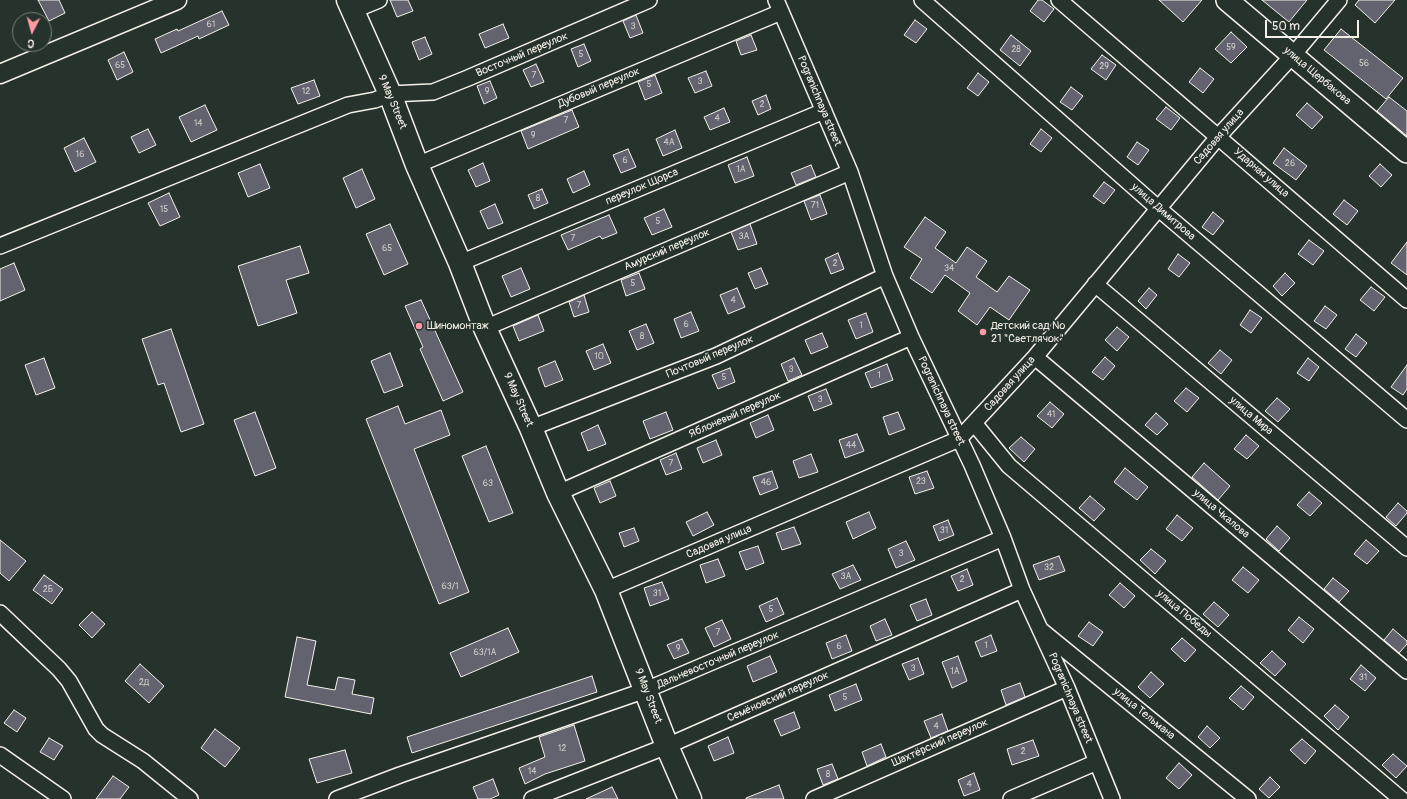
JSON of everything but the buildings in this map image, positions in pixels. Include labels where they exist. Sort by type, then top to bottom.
[{"type":"main road","name":"улица Щербакова","points":[[1227,0],[1407,152]]},
{"type":"main road","name":"9 May Street","points":[[350,6],[390,94],[417,165],[460,263],[485,328],[558,493],[606,590],[667,746],[690,799]]},
{"type":"street","points":[[0,74],[177,0]]},
{"type":"street","points":[[350,6],[379,0]]},
{"type":"street","name":"Восточный переулок","points":[[0,246],[348,105],[375,100],[390,94],[433,92],[649,0]]},
{"type":"street","name":"улица Димитрова","points":[[922,0],[1159,209],[1407,420]]},
{"type":"street","name":"Ударная улица","points":[[1059,0],[1407,300]]},
{"type":"street","name":"Садовая улица","points":[[606,590],[960,439],[1035,357],[1218,137],[1293,56],[1339,0]]},
{"type":"street","name":"Pogranichnaya street","points":[[779,6],[850,172],[885,276],[911,337],[960,439],[1004,538],[1022,590],[1067,688],[1112,799]]},
{"type":"street","name":"Дубовый переулок","points":[[417,165],[779,6]]},
{"type":"street","name":"переулок Щорса","points":[[460,263],[824,111]]},
{"type":"street","name":"Амурский переулок","points":[[485,328],[850,172]]},
{"type":"street","name":"Почтовый переулок","points":[[530,428],[716,356],[885,276]]},
{"type":"street","name":"улица Мира","points":[[1095,284],[1407,548]]},
{"type":"street","name":"Яблоневый переулок","points":[[558,493],[911,337]]},
{"type":"street","name":"улица Чкалова","points":[[1035,357],[1407,671]]},
{"type":"street","name":"улица Победы","points":[[974,423],[1010,466],[1401,799]]},
{"type":"street","name":"Дальневосточный переулок","points":[[337,799],[400,775],[646,690],[1004,538]]},
{"type":"street","name":"Семёновский переулок","points":[[532,799],[667,746],[1022,590]]},
{"type":"street","points":[[0,613],[59,669],[69,681],[96,729],[111,741],[143,761],[190,799]]},
{"type":"street","name":"улица Тельмана","points":[[1040,629],[1248,799]]},
{"type":"street","name":"Шахтёрский переулок","points":[[814,799],[1067,688]]},
{"type":"street","points":[[0,755],[63,799]]},
{"type":"street","points":[[1011,799],[1097,762]]},
{"type":"place","name":"Шиномонтаж","points":[[419,326]]},
{"type":"place","name":"Детский сад № 21 \"Светлячок\"","points":[[983,332]]}]
